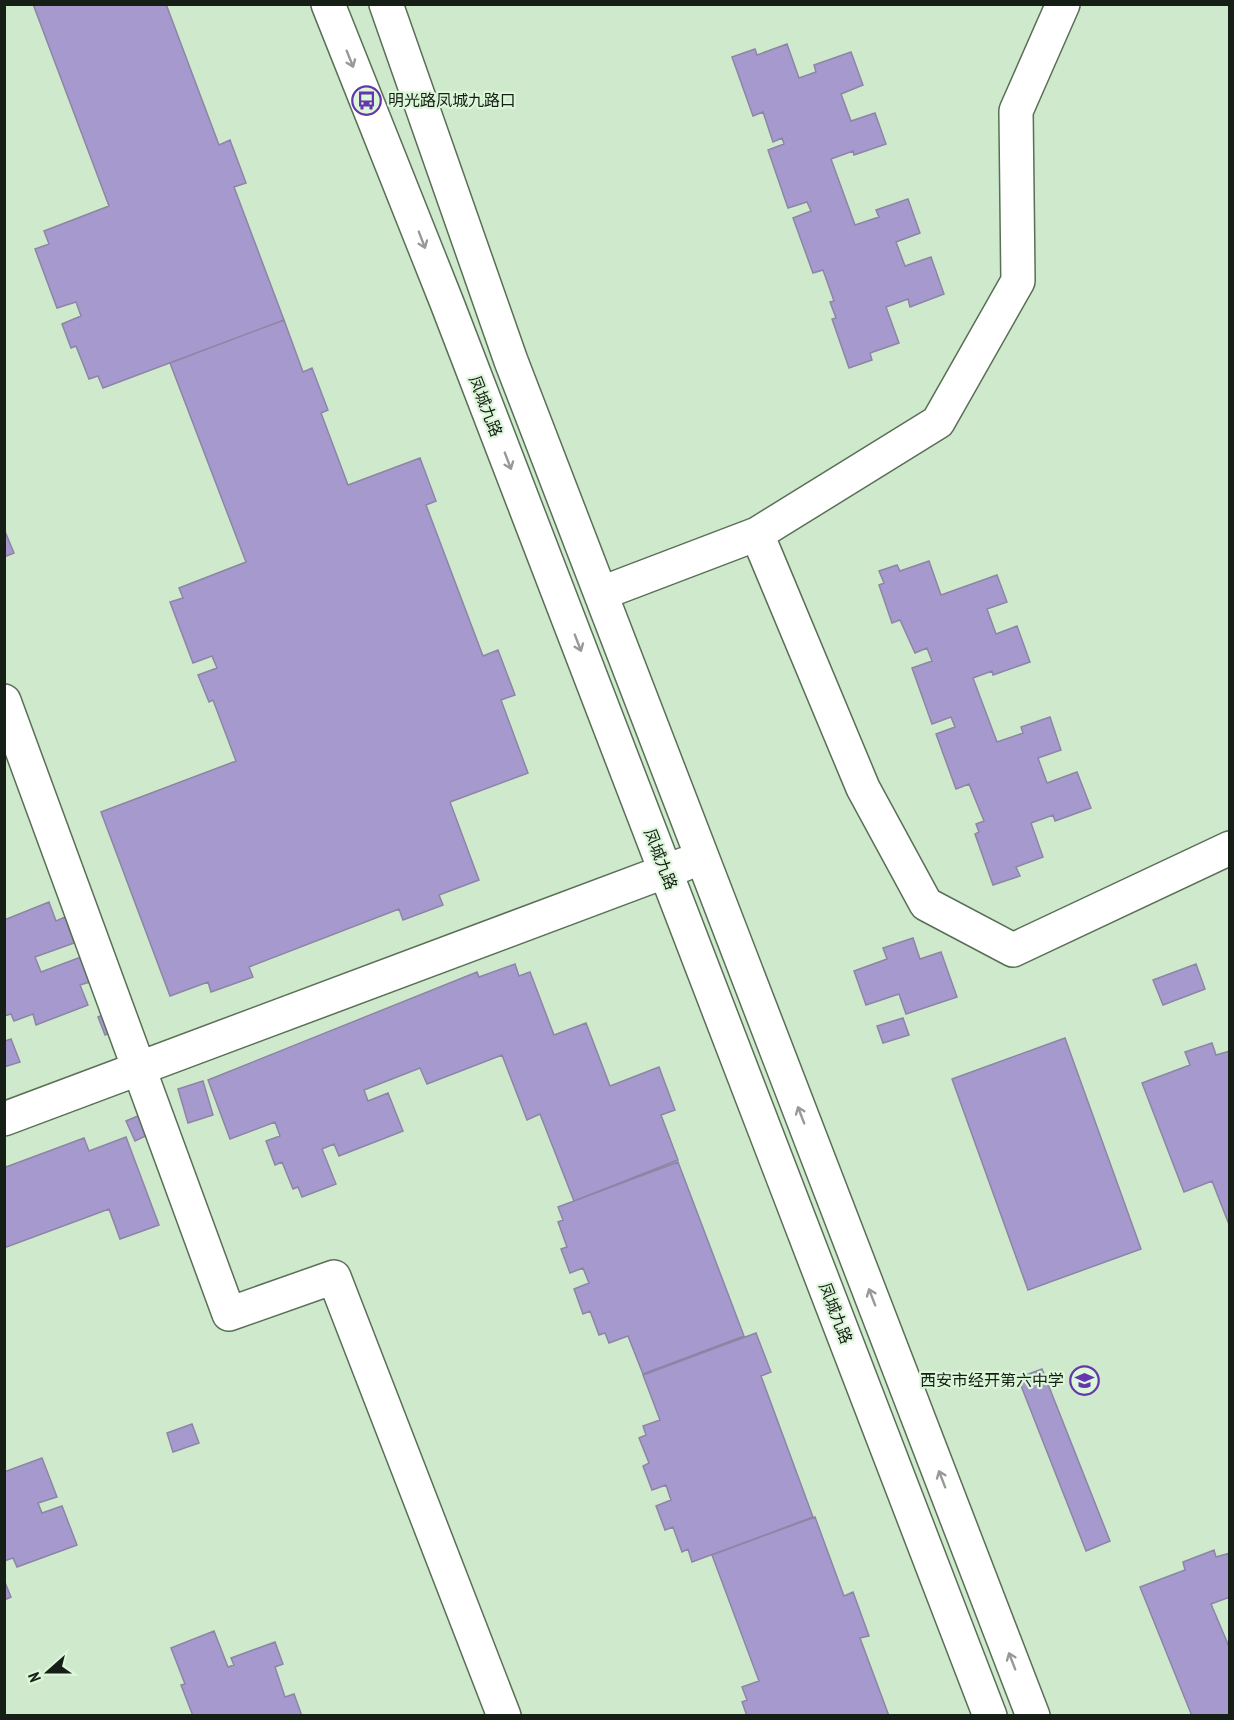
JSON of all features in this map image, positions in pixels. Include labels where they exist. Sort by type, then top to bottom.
[{"type":"street","name":"凤城九路","points":[[328,4],[451,314],[990,1716]]},
{"type":"street","points":[[386,4],[511,361],[1033,1716]]},
{"type":"street","points":[[602,593],[757,534],[938,422],[1018,281],[1016,111],[1063,4]]},
{"type":"street","points":[[757,534],[863,788],[926,904],[1013,950],[1230,848]]},
{"type":"street","points":[[4,701],[230,1314],[334,1277],[504,1716]]},
{"type":"street","points":[[4,1119],[701,858]]},
{"type":"building","points":[[33,4],[166,4],[219,145],[230,140],[246,183],[234,187],[284,320],[103,388],[98,376],[89,379],[76,346],[71,348],[62,324],[81,316],[76,302],[57,308],[35,249],[49,244],[44,231],[109,206]]},
{"type":"building","points":[[787,44],[799,78],[816,72],[814,65],[851,52],[863,85],[841,94],[851,121],[875,113],[886,144],[854,155],[853,151],[831,159],[855,225],[879,217],[876,210],[908,199],[920,233],[896,242],[905,266],[931,257],[944,294],[910,307],[908,299],[886,307],[899,343],[870,353],[872,360],[849,368],[832,319],[836,318],[830,302],[834,301],[823,270],[813,273],[793,218],[811,211],[807,202],[788,208],[768,150],[784,144],[782,138],[773,142],[763,112],[753,116],[732,57],[755,49],[757,55]]},
{"type":"building","points":[[284,320],[303,372],[312,368],[328,410],[321,413],[348,485],[420,458],[436,501],[426,505],[483,656],[498,650],[515,695],[501,700],[528,773],[450,802],[479,880],[439,895],[443,905],[403,920],[399,909],[249,967],[253,977],[211,992],[208,982],[170,996],[101,812],[236,761],[213,700],[209,702],[198,675],[217,668],[212,656],[193,663],[170,602],[183,598],[179,588],[246,562],[170,363]]},
{"type":"building","points":[[4,529],[14,553],[4,557]]},
{"type":"building","points":[[929,561],[941,595],[997,575],[1007,602],[987,609],[996,634],[1017,626],[1030,662],[993,675],[992,671],[973,678],[997,742],[1023,733],[1021,727],[1050,717],[1061,750],[1038,758],[1047,783],[1077,772],[1091,808],[1055,821],[1053,815],[1031,823],[1043,857],[1016,867],[1020,876],[993,885],[975,834],[979,832],[976,824],[984,821],[969,784],[956,789],[936,734],[955,727],[951,717],[932,724],[912,668],[932,661],[927,648],[915,653],[900,620],[892,623],[879,585],[884,583],[879,571],[897,565],[900,571]]},
{"type":"building","points":[[49,902],[56,921],[65,917],[74,943],[35,957],[41,972],[81,957],[90,982],[80,985],[88,1005],[36,1025],[33,1014],[14,1021],[11,1014],[4,1016],[4,920]]},
{"type":"building","points":[[913,938],[920,959],[941,952],[957,997],[906,1014],[899,994],[866,1005],[854,971],[887,959],[883,948]]},
{"type":"building","points":[[515,964],[519,976],[530,972],[554,1035],[586,1023],[610,1086],[659,1067],[675,1110],[661,1115],[678,1160],[574,1201],[540,1114],[527,1120],[502,1055],[427,1084],[420,1068],[364,1090],[368,1101],[388,1093],[403,1131],[339,1156],[334,1144],[322,1149],[336,1184],[302,1197],[298,1187],[293,1189],[282,1162],[275,1165],[266,1141],[280,1136],[275,1122],[230,1139],[208,1080],[477,972],[479,977]]},
{"type":"building","points":[[1196,964],[1205,989],[1163,1005],[1153,980]]},
{"type":"building","points":[[119,1009],[126,1027],[105,1035],[98,1017]]},
{"type":"building","points":[[903,1018],[909,1035],[883,1043],[877,1026]]},
{"type":"building","points":[[1065,1038],[1141,1249],[1028,1290],[952,1079]]},
{"type":"building","points":[[4,1039],[5,1041],[11,1039],[20,1062],[4,1067]]},
{"type":"building","points":[[1212,1043],[1216,1055],[1230,1051],[1230,1227],[1212,1181],[1184,1192],[1142,1083],[1190,1065],[1185,1052]]},
{"type":"building","points":[[203,1081],[213,1115],[188,1123],[178,1089]]},
{"type":"building","points":[[145,1113],[154,1132],[135,1141],[126,1121]]},
{"type":"building","points":[[126,1137],[159,1225],[120,1239],[109,1209],[4,1248],[4,1163],[6,1167],[84,1138],[89,1151]]},
{"type":"building","points":[[678,1162],[744,1336],[643,1374],[628,1336],[609,1343],[605,1333],[599,1335],[590,1311],[583,1314],[574,1289],[589,1283],[583,1268],[570,1273],[561,1249],[567,1247],[558,1222],[563,1220],[558,1207]]},
{"type":"building","points":[[756,1333],[771,1372],[761,1376],[813,1517],[692,1562],[688,1549],[682,1552],[673,1527],[665,1530],[656,1506],[671,1500],[666,1485],[652,1490],[643,1466],[649,1463],[639,1438],[646,1435],[643,1426],[660,1420],[643,1375]]},
{"type":"building","points":[[1042,1369],[1110,1541],[1086,1551],[1018,1378]]},
{"type":"building","points":[[192,1424],[199,1443],[173,1452],[167,1433]]},
{"type":"building","points":[[42,1458],[57,1497],[38,1503],[42,1513],[62,1506],[77,1545],[17,1567],[13,1558],[4,1561],[4,1472]]},
{"type":"building","points":[[815,1517],[844,1596],[853,1592],[869,1636],[860,1638],[889,1716],[747,1716],[742,1702],[747,1700],[742,1687],[759,1681],[712,1555]]},
{"type":"building","points":[[1214,1550],[1216,1557],[1230,1553],[1230,1597],[1211,1604],[1230,1649],[1230,1716],[1192,1716],[1140,1587],[1185,1570],[1183,1562]]},
{"type":"building","points":[[4,1580],[11,1597],[4,1600]]},
{"type":"building","points":[[214,1631],[228,1667],[234,1665],[231,1658],[275,1642],[283,1664],[275,1667],[285,1697],[294,1694],[302,1716],[193,1716],[181,1685],[185,1684],[171,1648]]},
{"type":"place","name":"明光路凤城九路口","points":[[367,100]]},
{"type":"place","name":"西安市经开第六中学","points":[[1085,1380]]}]
